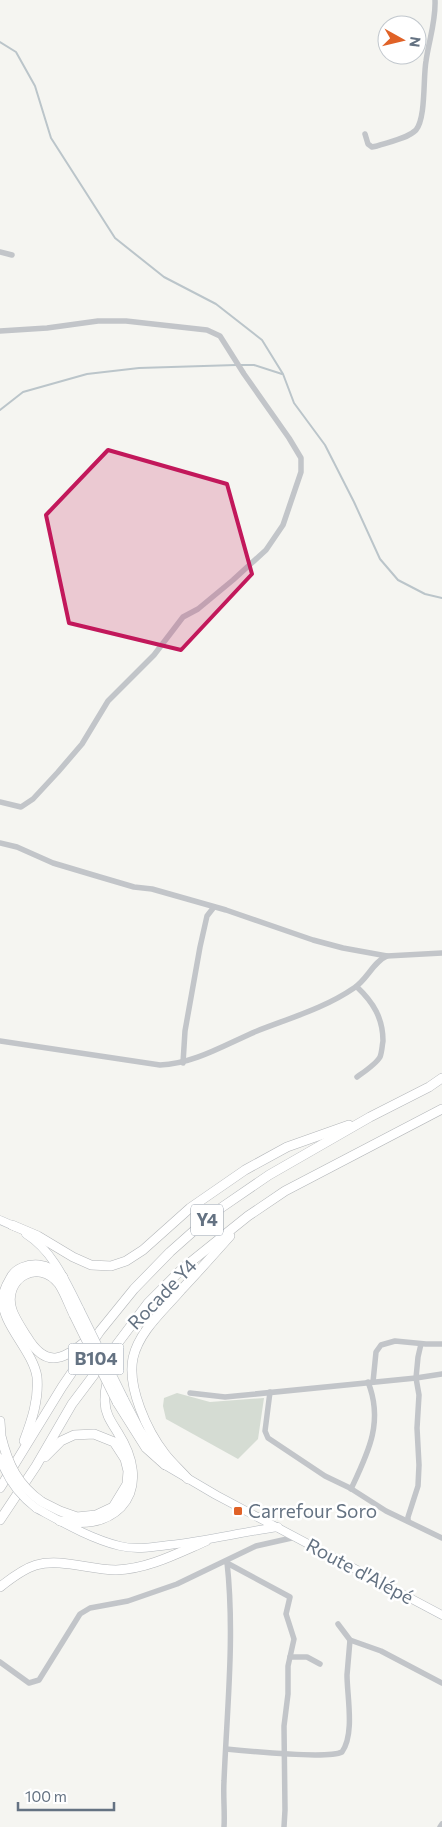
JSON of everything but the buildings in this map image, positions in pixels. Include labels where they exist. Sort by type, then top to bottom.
[{"type":"highway","name":"Rocade Y4","points":[[0,1488],[100,1331],[134,1289],[170,1252],[215,1212],[269,1174],[370,1117],[429,1087],[442,1078]]},
{"type":"highway","name":"Rocade Y4","points":[[0,1520],[36,1466],[72,1404],[118,1341],[148,1304],[182,1268],[284,1190],[442,1109]]},
{"type":"highway","points":[[12,1224],[91,1265],[111,1266],[126,1261],[143,1250],[190,1208],[245,1170],[287,1147],[370,1117]]},
{"type":"highway","points":[[188,1479],[165,1453],[152,1434],[138,1401],[132,1377],[133,1358],[141,1338],[156,1319],[248,1216]]},
{"type":"highway","points":[[16,1461],[33,1418],[38,1388],[36,1374],[26,1349],[4,1309],[3,1297],[12,1274],[24,1266],[44,1266],[63,1277]]},
{"type":"highway","points":[[77,1313],[52,1277],[36,1271],[26,1272],[17,1279],[12,1289],[12,1310],[36,1350],[42,1355],[50,1358],[61,1358],[100,1331]]},
{"type":"highway","name":"B104","points":[[77,1313],[146,1448],[165,1465]]},
{"type":"highway","points":[[60,1521],[91,1523],[103,1518],[117,1511],[126,1501],[132,1490],[131,1460],[107,1414],[104,1402],[118,1341]]},
{"type":"highway","points":[[0,1421],[1,1436],[17,1479],[39,1505],[77,1517],[96,1516],[113,1507],[127,1484],[128,1471],[125,1459],[114,1442],[94,1434],[74,1435],[61,1441],[36,1466]]},
{"type":"highway","points":[[0,1587],[11,1578],[34,1566],[48,1563],[115,1570],[142,1566],[172,1556],[206,1541]]},
{"type":"main road","name":"B104","points":[[0,1220],[12,1224],[34,1239],[50,1257],[63,1277],[77,1313]]},
{"type":"main road","points":[[0,1458],[13,1486],[28,1502],[39,1505],[60,1521],[103,1541],[121,1546],[147,1548],[206,1541],[278,1526]]},
{"type":"main road","name":"Route d'Alépé","points":[[165,1465],[442,1615]]},
{"type":"street","points":[[365,134],[368,144],[372,147],[411,134],[419,125],[424,98],[426,60],[434,21],[435,0]]},
{"type":"street","points":[[0,252],[12,255]]},
{"type":"street","points":[[0,331],[47,328],[98,321],[207,330],[220,336],[301,458],[301,472],[283,525],[266,550],[212,598],[198,609],[183,617],[154,654],[108,701],[82,744],[33,799],[21,808],[0,802]]},
{"type":"street","points":[[0,843],[17,847],[53,862],[100,877],[134,887],[152,889],[214,907],[313,940],[387,956],[442,953]]},
{"type":"street","points":[[183,1063],[182,1052],[185,1030],[200,947],[207,916],[214,907]]},
{"type":"street","points":[[0,1041],[160,1065],[183,1063],[316,1009],[357,987],[379,961],[387,956]]},
{"type":"street","points":[[357,987],[372,1004],[381,1021],[383,1031],[381,1054],[378,1059],[357,1077]]},
{"type":"street","points":[[351,1489],[364,1462],[374,1434],[375,1410],[370,1382],[376,1352],[381,1346],[395,1340],[421,1344],[442,1344]]},
{"type":"street","points":[[408,1521],[418,1486],[417,1428],[419,1395],[416,1378],[421,1344]]},
{"type":"street","points":[[190,1393],[224,1397],[442,1374]]},
{"type":"street","points":[[270,1392],[265,1426],[266,1435],[273,1442],[318,1472],[386,1510],[442,1538]]},
{"type":"street","points":[[0,1662],[29,1683],[34,1683],[39,1680],[80,1614],[90,1608],[128,1600],[177,1584],[227,1562],[256,1546],[297,1536]]},
{"type":"street","points":[[227,1562],[290,1597],[286,1614],[294,1639],[290,1657],[284,1726],[284,1827]]},
{"type":"street","points":[[224,1827],[224,1783],[231,1623],[227,1562]]},
{"type":"street","points":[[338,1624],[350,1640],[381,1650],[442,1683]]},
{"type":"street","points":[[226,1749],[284,1753],[340,1753],[344,1749],[349,1729],[347,1676],[350,1640]]},
{"type":"street","points":[[290,1657],[307,1657],[320,1664]]},
{"type":"highlighted area","points":[[108,450],[227,484],[252,574],[181,650],[69,623],[46,515]]},
{"type":"shaded area","points":[[177,1393],[210,1402],[264,1398],[258,1439],[238,1459],[166,1419],[163,1406],[164,1398]]},
{"type":"waterway","points":[[0,42],[16,52],[35,86],[51,138],[115,238],[164,277],[216,304],[262,340],[283,374],[294,403],[325,445],[380,559],[398,580],[425,594],[442,598]]},
{"type":"waterway","points":[[0,410],[23,392],[87,374],[139,368],[236,365]]},
{"type":"waterway","points":[[241,365],[254,365],[282,374]]},
{"type":"place","name":"Carrefour Soro","points":[[238,1511]]}]
